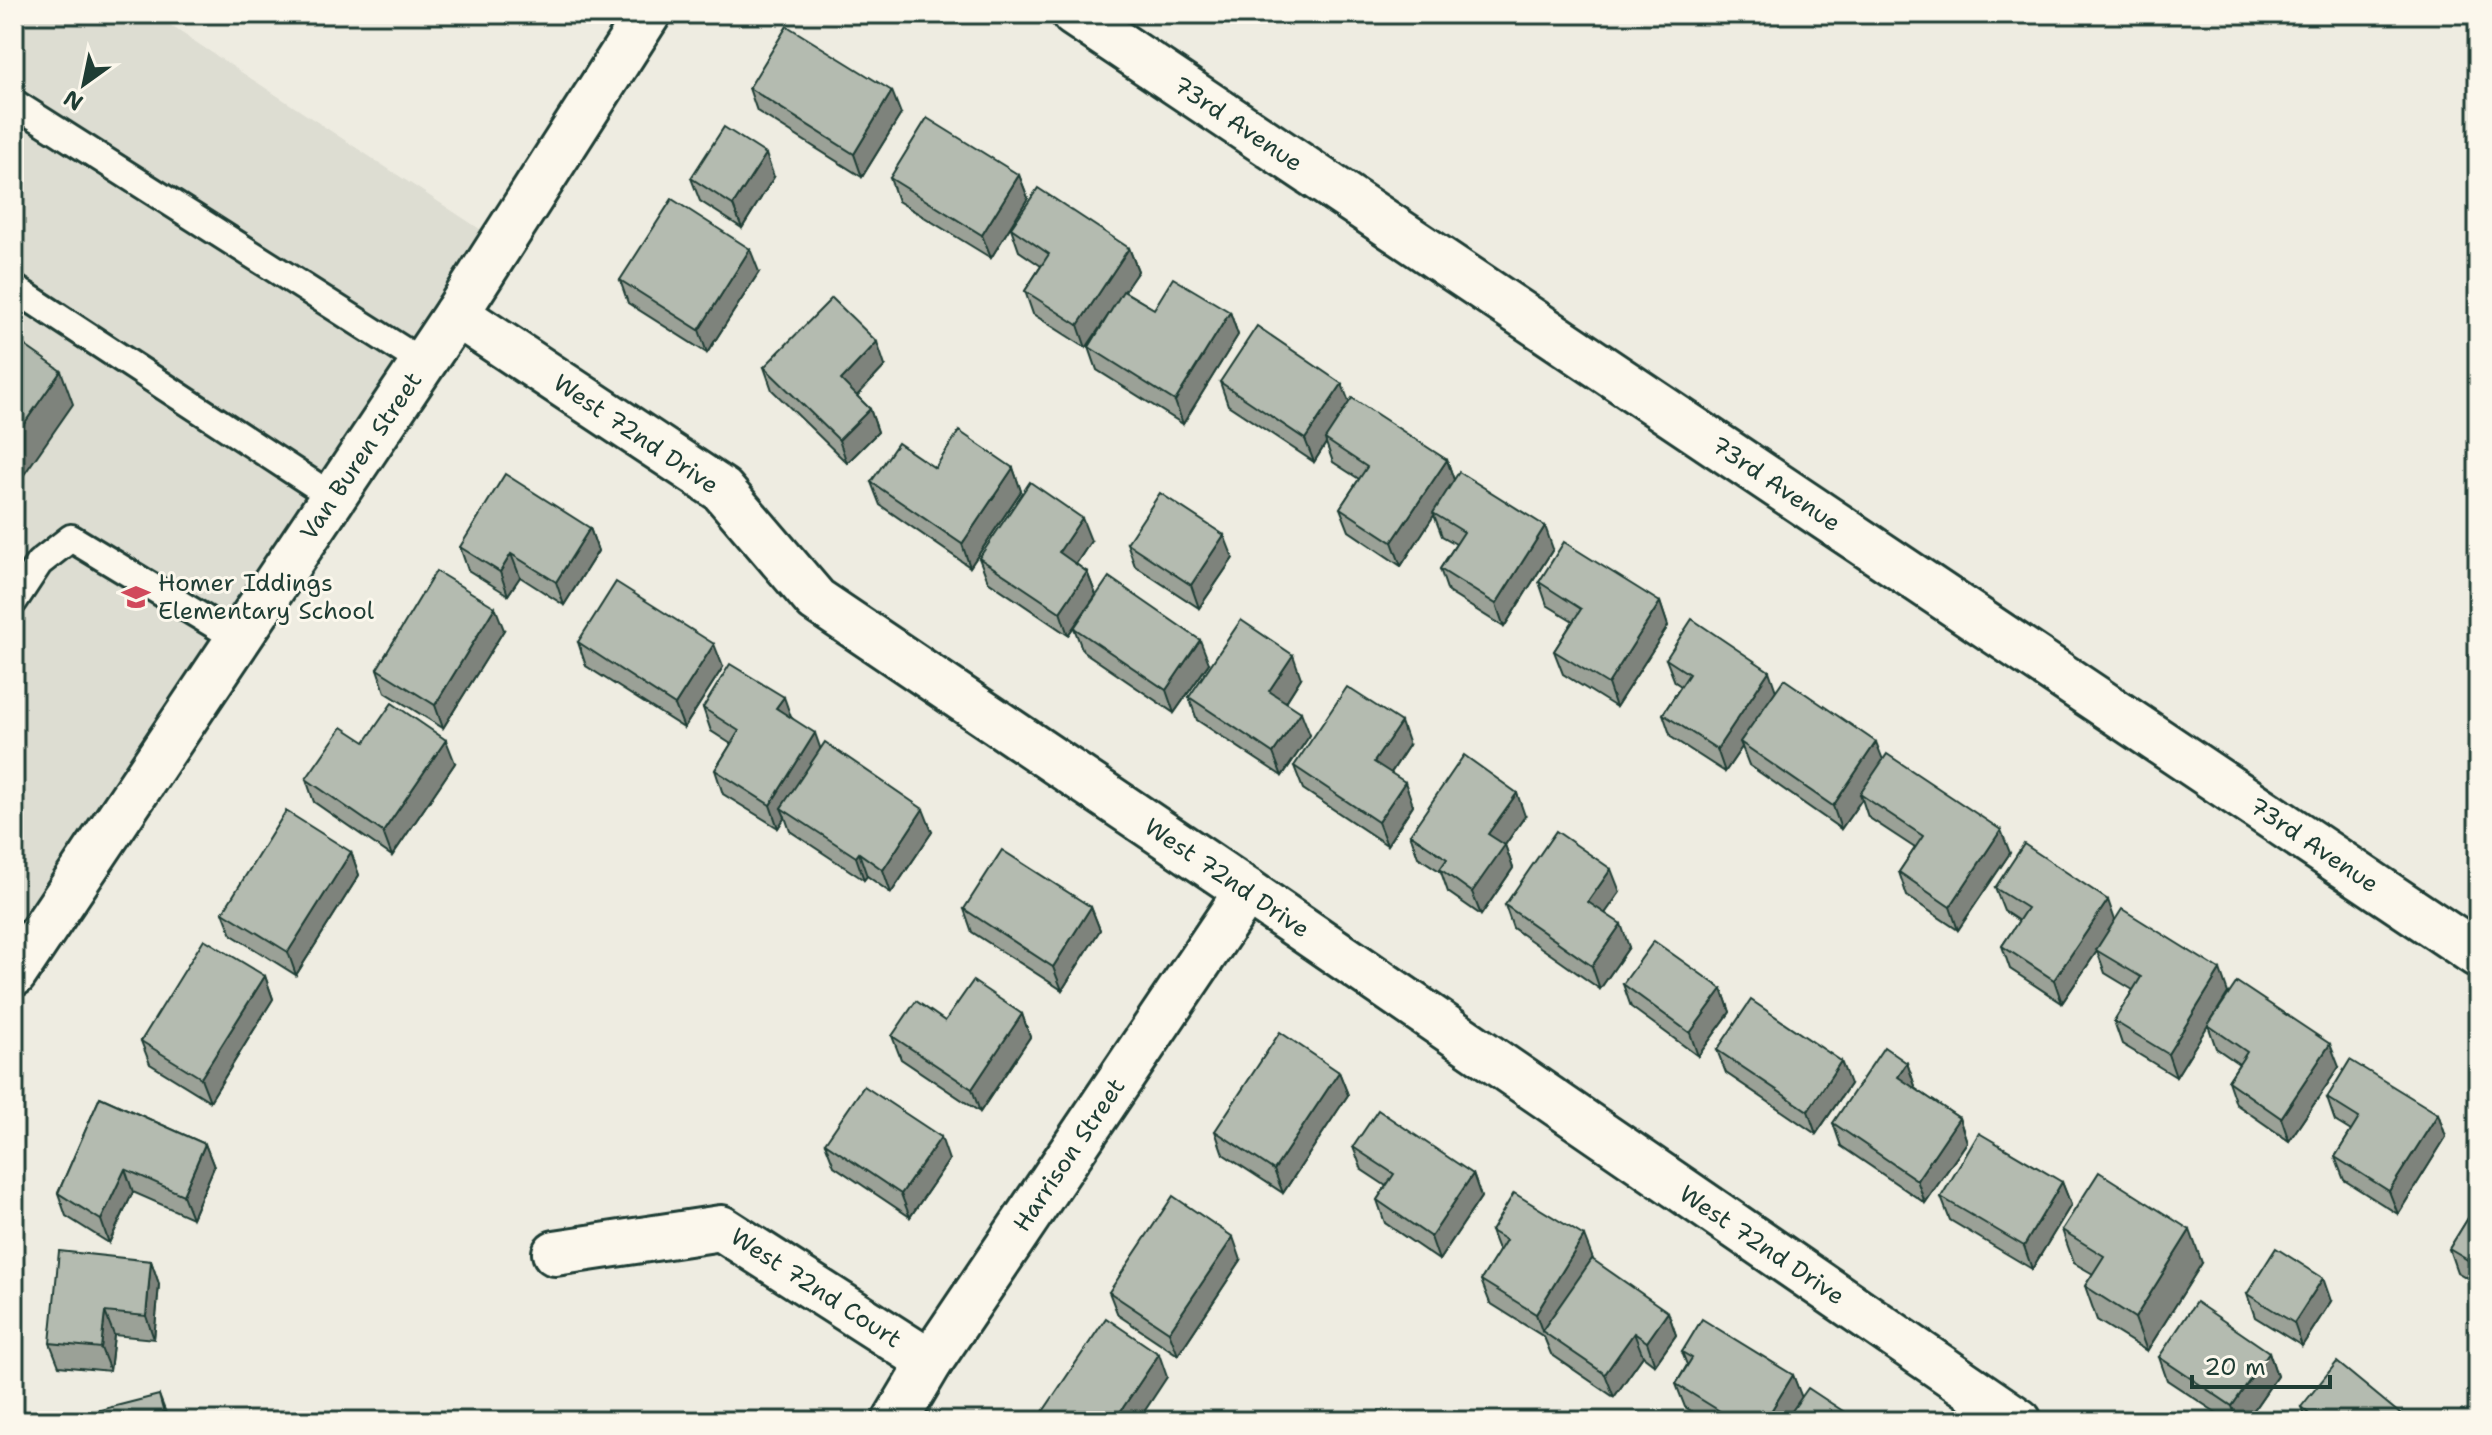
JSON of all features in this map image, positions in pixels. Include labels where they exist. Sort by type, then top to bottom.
[{"type":"street","name":"Van Buren Street","points":[[14,974],[456,314],[648,14]]},
{"type":"street","name":"73rd Avenue","points":[[1103,22],[2478,955]]},
{"type":"street","name":"West 72nd Drive","points":[[456,314],[722,490],[816,600],[1247,891],[2019,1421]]},
{"type":"street","name":"Harrison Street","points":[[895,1421],[930,1362],[1247,891]]},
{"type":"street","name":"West 72nd Court","points":[[555,1253],[721,1228],[930,1362]]},
{"type":"lane","points":[[14,103],[423,363]]},
{"type":"lane","points":[[14,288],[333,497]]},
{"type":"lane","points":[[14,601],[39,563],[71,538],[238,639]]},
{"type":"shaded area","name":"Homer Iddings Elementary School","points":[[14,14],[153,14],[501,243],[14,952]]},
{"type":"building","points":[[787,26],[892,91],[854,154],[749,88]]},
{"type":"building","points":[[927,118],[1019,175],[982,235],[890,178]]},
{"type":"building","points":[[724,127],[766,154],[733,205],[691,178]]},
{"type":"building","points":[[1038,188],[1129,248],[1078,325],[1025,291],[1049,254],[1011,228]]},
{"type":"building","points":[[672,199],[750,249],[699,330],[620,280]]},
{"type":"building","points":[[1173,278],[1230,312],[1175,401],[1089,347],[1123,291],[1154,309]]},
{"type":"building","points":[[832,298],[877,342],[841,380],[870,409],[839,440],[764,367]]},
{"type":"building","points":[[1257,326],[1342,384],[1305,439],[1220,382]]},
{"type":"building","points":[[14,338],[61,371],[14,438]]},
{"type":"building","points":[[1352,398],[1447,460],[1392,542],[1340,508],[1367,467],[1325,439]]},
{"type":"building","points":[[959,431],[1013,468],[962,544],[871,482],[898,443],[935,468]]},
{"type":"building","points":[[1459,472],[1545,526],[1496,604],[1440,569],[1464,532],[1433,513]]},
{"type":"building","points":[[505,474],[590,528],[556,582],[511,554],[500,572],[460,547]]},
{"type":"building","points":[[1030,482],[1082,518],[1059,552],[1087,572],[1060,612],[979,558]]},
{"type":"building","points":[[1160,493],[1224,535],[1191,585],[1127,543]]},
{"type":"building","points":[[1564,542],[1660,602],[1608,684],[1554,651],[1581,609],[1539,582]]},
{"type":"building","points":[[436,571],[495,607],[435,705],[377,669]]},
{"type":"building","points":[[1109,577],[1200,640],[1166,690],[1074,628]]},
{"type":"building","points":[[616,582],[714,644],[675,705],[578,642]]},
{"type":"building","points":[[1692,619],[1769,671],[1717,749],[1663,714],[1689,674],[1666,659]]},
{"type":"building","points":[[1241,620],[1293,655],[1269,691],[1301,712],[1273,753],[1189,697]]},
{"type":"building","points":[[730,664],[784,697],[776,708],[815,733],[770,805],[715,770],[739,731],[703,708]]},
{"type":"building","points":[[1784,679],[1876,742],[1833,806],[1740,742]]},
{"type":"building","points":[[1347,687],[1401,722],[1374,762],[1405,782],[1378,822],[1294,766]]},
{"type":"building","points":[[392,703],[446,740],[383,832],[306,779],[342,727],[365,742]]},
{"type":"building","points":[[825,742],[923,809],[883,870],[859,853],[856,857],[781,808]]},
{"type":"building","points":[[1887,754],[2001,830],[1950,907],[1899,872],[1923,836],[1860,794]]},
{"type":"building","points":[[1464,755],[1517,793],[1488,834],[1505,845],[1472,892],[1440,869],[1447,859],[1410,834]]},
{"type":"building","points":[[286,811],[351,852],[288,952],[223,912]]},
{"type":"building","points":[[1556,831],[1611,869],[1588,902],[1621,924],[1592,966],[1505,905]]},
{"type":"building","points":[[2024,844],[2108,900],[2054,980],[2002,946],[2027,908],[1995,888]]},
{"type":"building","points":[[1002,850],[1091,907],[1053,967],[964,909]]},
{"type":"building","points":[[2122,909],[2220,970],[2168,1054],[2114,1021],[2141,977],[2096,950]]},
{"type":"building","points":[[204,939],[265,976],[201,1078],[141,1041]]},
{"type":"building","points":[[1654,941],[1722,989],[1690,1033],[1623,984]]},
{"type":"building","points":[[973,981],[1022,1014],[972,1089],[892,1036],[916,1001],[945,1021]]},
{"type":"building","points":[[2237,982],[2330,1044],[2281,1118],[2228,1081],[2247,1052],[2208,1025]]},
{"type":"building","points":[[1751,1000],[1841,1061],[1808,1111],[1717,1050]]},
{"type":"building","points":[[1280,1032],[1339,1072],[1274,1170],[1215,1131]]},
{"type":"building","points":[[1884,1047],[1907,1063],[1898,1077],[1959,1118],[1917,1180],[1833,1123]]},
{"type":"building","points":[[2350,1060],[2438,1114],[2389,1191],[2335,1157],[2359,1118],[2327,1098]]},
{"type":"building","points":[[864,1086],[941,1137],[901,1194],[825,1143]]},
{"type":"building","points":[[100,1097],[205,1144],[183,1195],[125,1169],[101,1220],[58,1193]]},
{"type":"building","points":[[1378,1110],[1473,1174],[1431,1237],[1377,1200],[1394,1174],[1353,1147]]},
{"type":"building","points":[[1979,1133],[2062,1182],[2024,1246],[1941,1197]]},
{"type":"building","points":[[2099,1172],[2190,1230],[2135,1318],[2085,1286],[2104,1256],[2062,1230]]},
{"type":"building","points":[[1514,1193],[1584,1236],[1536,1314],[1481,1280],[1506,1240],[1491,1231]]},
{"type":"building","points":[[1173,1196],[1233,1237],[1169,1332],[1109,1292]]},
{"type":"building","points":[[2478,1202],[2478,1266],[2449,1249]]},
{"type":"building","points":[[2276,1248],[2323,1278],[2294,1323],[2247,1294]]},
{"type":"building","points":[[59,1251],[151,1261],[146,1316],[105,1312],[101,1348],[50,1343]]},
{"type":"building","points":[[1592,1259],[1668,1312],[1647,1342],[1634,1333],[1605,1374],[1542,1331]]},
{"type":"building","points":[[2196,1302],[2269,1352],[2232,1406],[2159,1357]]},
{"type":"building","points":[[1106,1318],[1159,1354],[1114,1421],[1047,1421],[1040,1416]]},
{"type":"building","points":[[1702,1319],[1793,1375],[1765,1421],[1736,1421],[1676,1384],[1692,1358],[1682,1352]]},
{"type":"building","points":[[2337,1362],[2405,1418],[2403,1421],[2313,1421],[2315,1419],[2301,1407]]},
{"type":"building","points":[[1808,1388],[1858,1421],[1785,1421]]},
{"type":"building","points":[[159,1395],[166,1421],[61,1420]]},
{"type":"place","name":"Homer Iddings Elementary School","points":[[136,597]]}]
